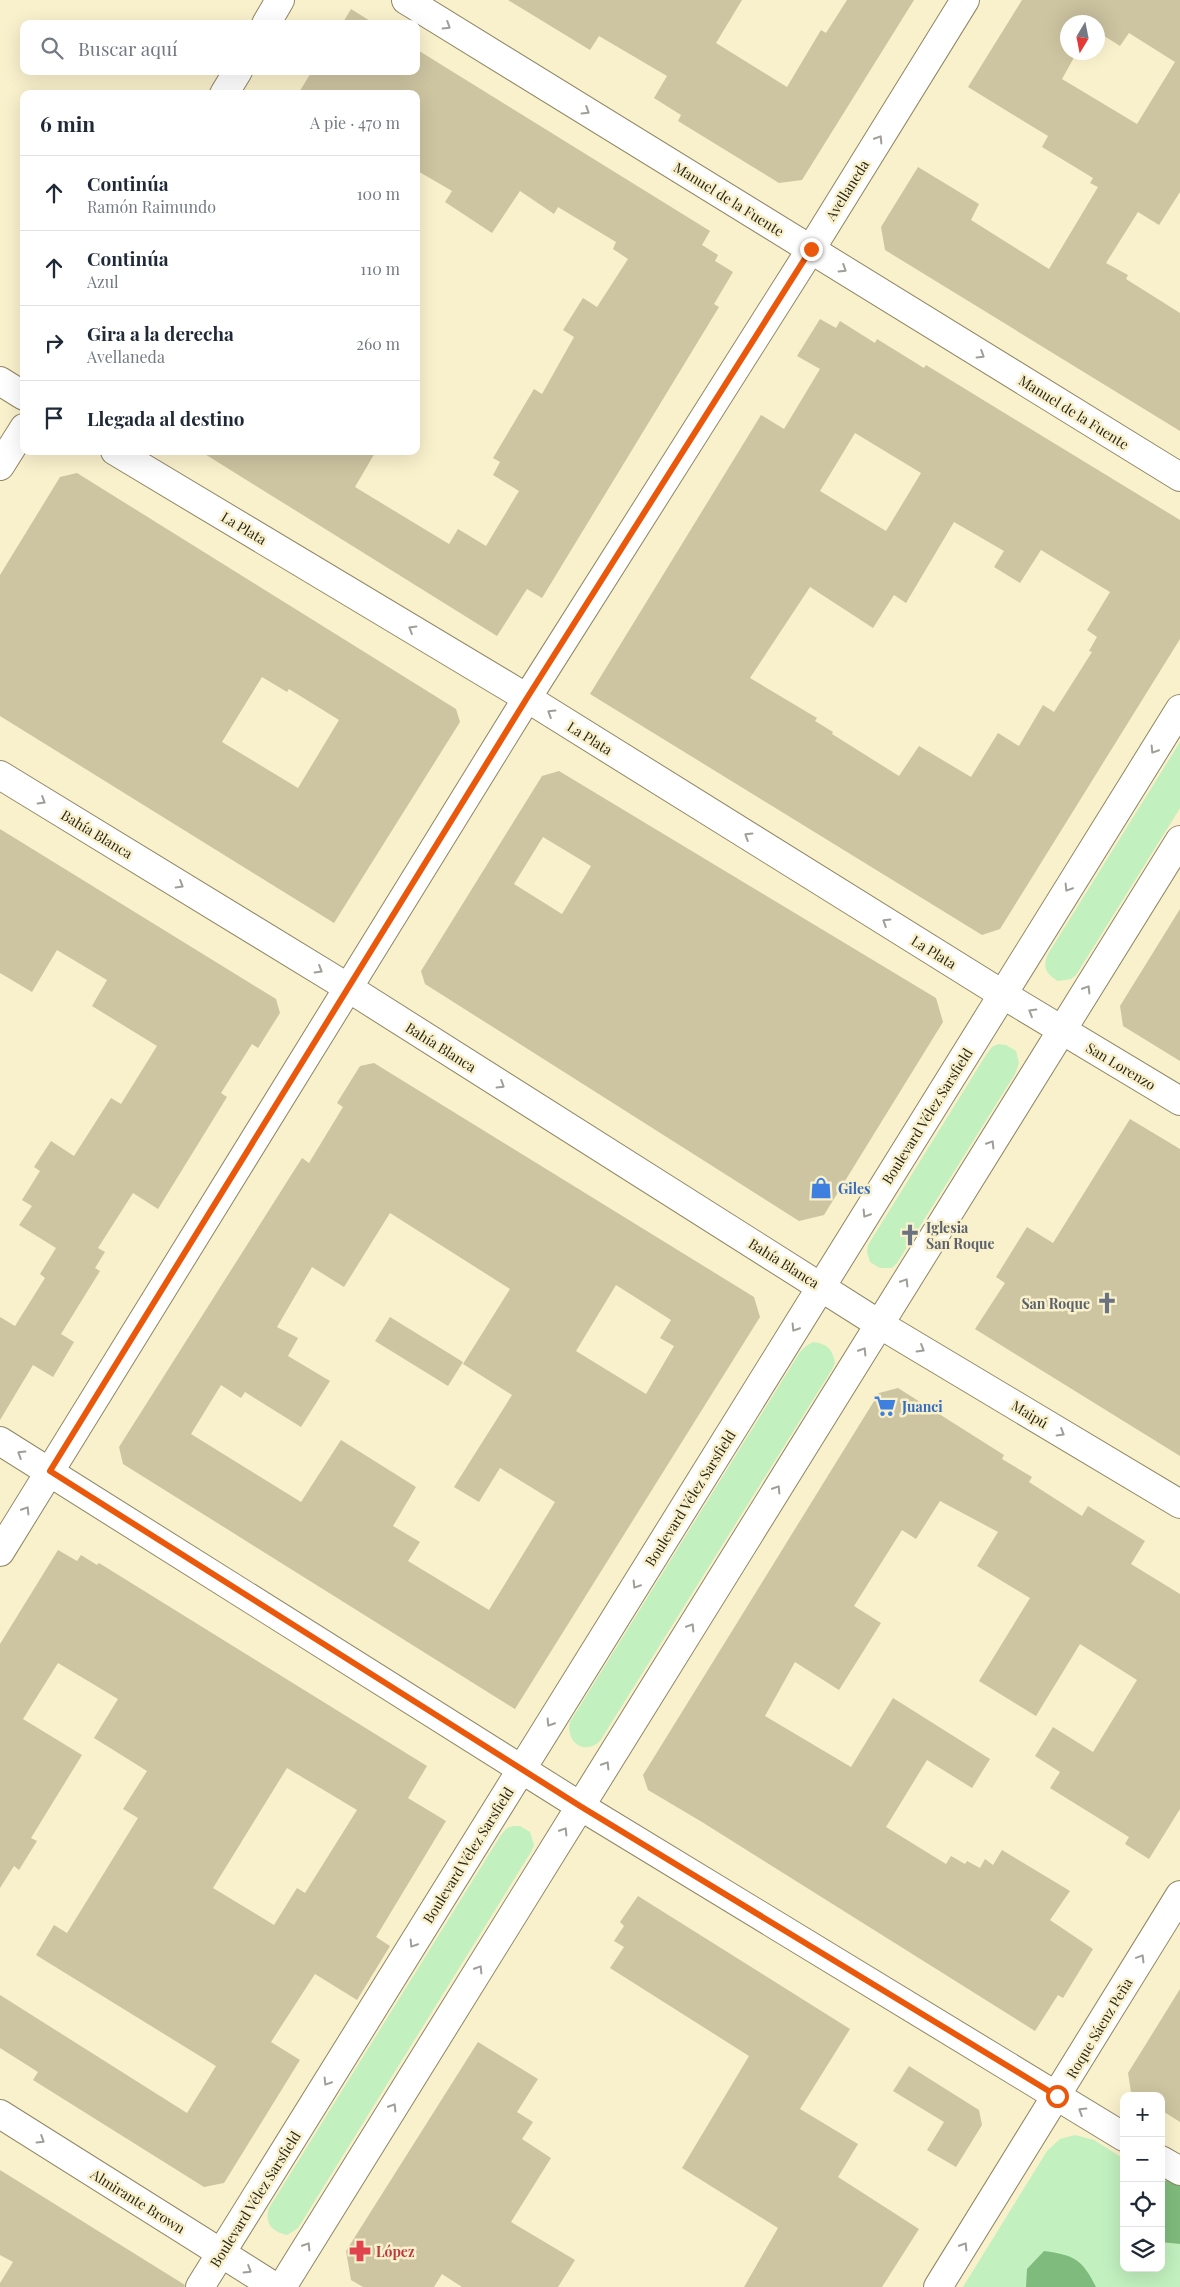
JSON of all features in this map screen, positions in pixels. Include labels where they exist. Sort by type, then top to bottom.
[{"type":"street","points":[[268,20],[280,0]]},
{"type":"street","name":"Manuel de la Fuente","points":[[406,0],[1180,477]]},
{"type":"street","name":"Avellaneda","points":[[0,1552],[527,698],[811,249],[965,0]]},
{"type":"street","points":[[226,90],[236,75]]},
{"type":"street","points":[[0,381],[20,394]]},
{"type":"street","points":[[0,466],[20,434]]},
{"type":"street","name":"La Plata","points":[[122,455],[527,698],[1061,1031]]},
{"type":"street","name":"Boulevard Vélez Sarsfield","points":[[200,2287],[1180,709]]},
{"type":"street","name":"Bahía Blanca","points":[[0,776],[348,988],[880,1324]]},
{"type":"street","points":[[282,2287],[1180,840]]},
{"type":"street","name":"San Lorenzo","points":[[1061,1031],[1180,1101]]},
{"type":"street","name":"Maipú","points":[[880,1324],[1180,1504]]},
{"type":"street","points":[[0,1440],[580,1806],[1120,2134]]},
{"type":"street","name":"Roque Sáenz Peña","points":[[938,2287],[1180,1895]]},
{"type":"street","name":"Almirante Brown","points":[[0,2114],[275,2287]]},
{"type":"street","points":[[1165,2162],[1180,2171]]},
{"type":"green space","points":[[1180,742],[1180,808],[1076,975],[1071,979],[1058,981],[1046,970],[1045,963],[1048,954]]},
{"type":"green space","points":[[998,1044],[1006,1045],[1016,1051],[1019,1063],[1015,1074],[897,1263],[892,1268],[880,1268],[870,1262],[867,1252],[868,1245],[986,1055],[992,1047]]},
{"type":"green space","points":[[813,1342],[826,1346],[833,1354],[835,1363],[831,1371],[600,1741],[588,1747],[578,1745],[570,1736],[570,1722],[800,1352]]},
{"type":"green space","points":[[520,1826],[530,1832],[534,1845],[531,1852],[298,2228],[287,2235],[277,2232],[270,2226],[268,2218],[269,2208],[501,1835],[507,1828]]},
{"type":"green space","points":[[1075,2135],[1094,2140],[1120,2156],[1120,2272],[1165,2272],[1165,2184],[1180,2193],[1180,2287],[963,2287],[1047,2151],[1060,2139]]},
{"type":"green space","points":[[1174,2180],[1180,2183],[1180,2244],[1165,2242],[1165,2181]]},
{"type":"green space","points":[[1044,2251],[1063,2254],[1076,2260],[1086,2270],[1096,2287],[1026,2287],[1027,2269]]},
{"type":"building","points":[[508,0],[742,0],[716,43],[787,87],[821,30],[826,33],[847,0],[914,0],[802,180],[779,183],[678,121],[681,115],[654,98],[667,76],[599,36],[590,50]]},
{"type":"building","points":[[1022,0],[1180,0],[1180,192],[1159,225],[1138,212],[1106,263],[1128,275],[1126,279],[1180,313],[1180,431],[885,250],[881,227],[918,167],[979,204],[971,220],[1049,269],[1098,187],[1090,183],[1093,178],[1042,147],[1048,136],[968,87]],"holes":[[[1060,15],[1105,15],[1105,36],[1120,46],[1129,33],[1175,62],[1137,124],[1062,79],[1073,60],[1060,60]]]},
{"type":"building","points":[[351,9],[369,20],[344,20]]},
{"type":"building","points":[[420,51],[710,231],[702,245],[718,255],[715,261],[733,272],[714,304],[719,307],[542,598],[527,589],[497,636],[206,455],[374,455],[355,487],[449,544],[458,529],[486,546],[519,491],[493,475],[500,462],[493,458],[534,389],[542,394],[574,337],[563,330],[583,298],[597,307],[628,259],[613,249],[616,242],[558,207],[554,214],[520,191],[492,233],[445,202],[452,191],[420,172],[420,90],[300,90],[310,75],[420,75]]},
{"type":"building","points":[[820,319],[836,328],[840,321],[875,343],[877,339],[924,368],[926,365],[1180,520],[1180,639],[1000,929],[982,935],[590,694],[761,415],[784,429],[820,369],[797,356]],"holes":[[[855,433],[921,473],[886,531],[820,491]],[[954,522],[1004,551],[994,567],[1020,583],[1041,550],[1110,592],[1087,630],[1097,637],[1089,651],[1092,652],[1054,712],[1043,705],[1019,746],[998,733],[971,777],[919,746],[899,776],[832,734],[833,732],[815,721],[817,718],[750,678],[810,587],[873,628],[894,595],[906,603]]]},
{"type":"building","points":[[77,473],[456,709],[460,722],[334,923],[0,716],[0,575],[60,477]],"holes":[[[262,677],[287,692],[289,689],[339,720],[298,788],[222,742]]]},
{"type":"building","points":[[559,771],[936,998],[943,1022],[824,1215],[799,1221],[425,984],[421,971],[542,776]],"holes":[[[543,837],[591,866],[562,914],[514,884]]]},
{"type":"building","points":[[0,829],[276,999],[280,1013],[258,1048],[252,1044],[221,1093],[227,1097],[158,1209],[133,1193],[98,1248],[105,1252],[95,1268],[100,1271],[61,1334],[74,1342],[53,1377],[33,1365],[0,1420],[0,1317],[15,1326],[45,1278],[40,1274],[56,1248],[19,1225],[32,1206],[22,1200],[40,1171],[34,1167],[51,1141],[74,1156],[111,1098],[121,1104],[157,1046],[92,1006],[107,980],[57,950],[32,992],[0,973]]},
{"type":"building","points":[[1180,909],[1180,1061],[1123,1026],[1120,1006]]},
{"type":"building","points":[[374,1063],[754,1297],[760,1317],[515,1709],[123,1464],[119,1447],[302,1158],[309,1163],[343,1107],[337,1103],[360,1066]],"holes":[[[390,1213],[510,1289],[463,1364],[512,1395],[454,1487],[479,1502],[500,1468],[555,1502],[489,1610],[408,1561],[420,1542],[393,1526],[416,1487],[341,1440],[301,1502],[191,1434],[221,1385],[241,1398],[245,1392],[301,1427],[330,1381],[288,1356],[298,1338],[277,1327],[312,1267],[344,1287]],[[616,1285],[671,1320],[660,1338],[674,1346],[646,1394],[576,1351]]]},
{"type":"building","points":[[1130,1119],[1180,1149],[1180,1456],[975,1329],[1005,1283],[996,1277],[1027,1227],[1053,1243]]},
{"type":"building","points":[[390,1317],[463,1362],[448,1386],[375,1341]]},
{"type":"building","points":[[898,1388],[1004,1455],[1002,1459],[1032,1477],[1029,1482],[1082,1516],[1088,1506],[1145,1541],[1131,1564],[1180,1594],[1180,1809],[1149,1859],[1125,1844],[1129,1837],[1050,1788],[1060,1772],[1035,1756],[1053,1727],[1093,1752],[1137,1680],[1080,1644],[1036,1716],[979,1681],[1030,1598],[977,1566],[998,1532],[940,1501],[916,1539],[902,1530],[854,1606],[881,1623],[839,1690],[795,1662],[765,1716],[851,1767],[893,1698],[990,1759],[972,1788],[927,1760],[886,1827],[946,1864],[951,1856],[965,1864],[967,1861],[980,1868],[985,1859],[993,1865],[1002,1850],[1070,1891],[1050,1920],[1093,1949],[1063,1998],[1058,1995],[1035,2031],[648,1790],[643,1775],[879,1393]]},
{"type":"building","points":[[58,1550],[77,1561],[81,1555],[97,1565],[99,1563],[427,1766],[408,1798],[446,1821],[376,1937],[390,1946],[357,2000],[315,1974],[271,2042],[300,2060],[224,2183],[204,2187],[33,2080],[38,2072],[0,2048],[0,1995],[187,2113],[216,2066],[36,1955],[54,1925],[67,1933],[138,1818],[123,1809],[147,1771],[94,1738],[118,1699],[58,1663],[23,1719],[82,1755],[31,1838],[37,1841],[19,1870],[14,1866],[0,1888],[0,1644]],"holes":[[[287,1768],[357,1810],[305,1893],[297,1888],[274,1925],[213,1888]]]},
{"type":"building","points":[[638,1896],[850,2029],[800,2109],[858,2144],[838,2177],[919,2229],[882,2287],[744,2287],[778,2228],[682,2168],[749,2056],[610,1968],[624,1947],[614,1941],[624,1926],[620,1922]]},
{"type":"building","points":[[1180,1989],[1180,2122],[1165,2113],[1165,2092],[1131,2092],[1128,2073]]},
{"type":"building","points":[[478,2042],[538,2079],[517,2112],[533,2122],[522,2139],[551,2158],[511,2222],[575,2260],[558,2287],[462,2287],[442,2274],[434,2287],[363,2287],[351,2280],[346,2251]]},
{"type":"building","points":[[909,2066],[979,2110],[982,2125],[956,2167],[927,2150],[944,2122],[893,2091]]},
{"type":"building","points":[[0,2170],[185,2285],[184,2287],[0,2287],[0,2283],[13,2262],[0,2255]]},
{"type":"place","name":"Giles","points":[[821,1188]]},
{"type":"place","name":"Iglesia San Roque","points":[[910,1235]]},
{"type":"place","name":"San Roque","points":[[1107,1303]]},
{"type":"place","name":"Juanci","points":[[885,1406]]},
{"type":"place","name":"López","points":[[360,2251]]},
{"type":"route","points":[[811,249],[527,698],[50,1471],[580,1806],[1057,2096]]}]
